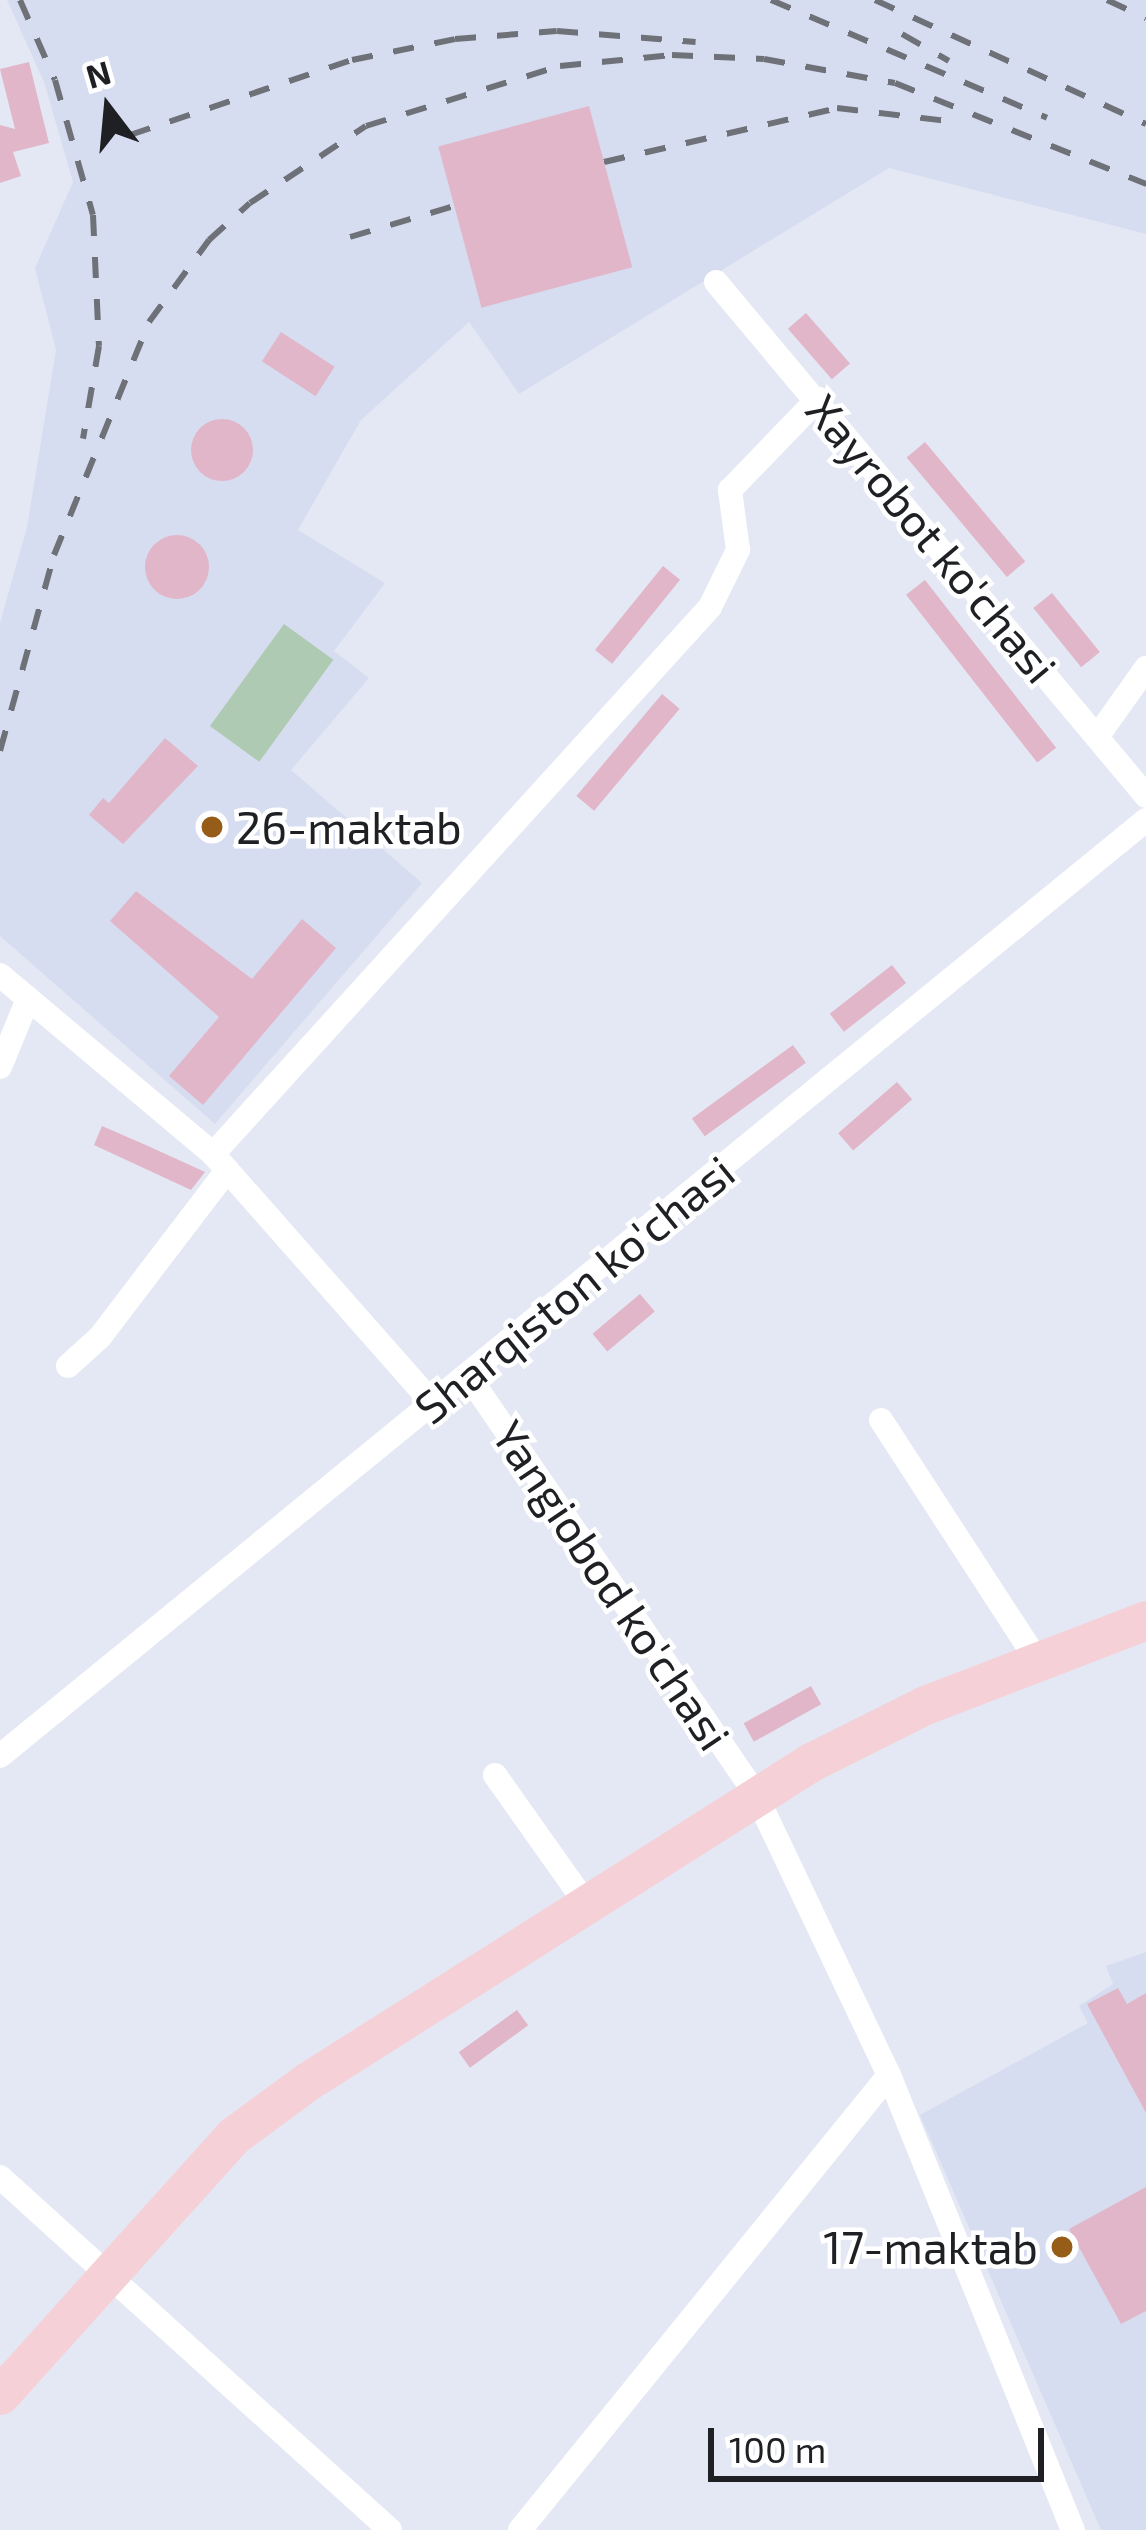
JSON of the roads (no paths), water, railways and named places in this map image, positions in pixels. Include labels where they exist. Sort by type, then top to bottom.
[{"type":"main road","points":[[0,2395],[233,2136],[755,1793],[867,1732],[1036,1660],[1146,1620]]},
{"type":"street","name":"Xayrobot ko'chasi","points":[[716,282],[1146,796]]},
{"type":"street","points":[[68,1366],[100,1337],[220,1162],[710,607],[738,550],[730,490],[818,399]]},
{"type":"street","points":[[1097,737],[1146,668]]},
{"type":"street","name":"Sharqiston ko'chasi","points":[[0,1756],[1146,820]]},
{"type":"street","name":"Yangiobod ko'chasi","points":[[0,975],[220,1162],[434,1405]]},
{"type":"street","points":[[0,1066],[28,999]]},
{"type":"street","name":"Yangiobod ko'chasi","points":[[469,1377],[755,1793],[889,2075],[1073,2530]]},
{"type":"street","points":[[881,1420],[1036,1660]]},
{"type":"street","points":[[495,1775],[585,1902]]},
{"type":"street","points":[[520,2530],[889,2075]]},
{"type":"street","points":[[0,2176],[103,2276],[390,2530]]},
{"type":"railway","points":[[20,0],[55,80],[93,215],[99,346],[83,439]]},
{"type":"railway","points":[[771,0],[1047,118]]},
{"type":"railway","points":[[875,0],[1146,124]]},
{"type":"railway","points":[[1107,0],[1146,18]]},
{"type":"railway","points":[[130,135],[352,60],[455,39],[557,31],[696,42]]},
{"type":"railway","points":[[902,34],[949,61]]},
{"type":"railway","points":[[0,751],[54,555],[149,322],[209,240],[250,203],[366,126],[560,66],[672,55],[764,59],[895,83],[1146,184]]},
{"type":"railway","points":[[604,162],[837,108],[957,122]]},
{"type":"railway","points":[[350,237],[454,206]]},
{"type":"place","name":"26-maktab","points":[[212,827]]},
{"type":"place","name":"17-maktab","points":[[1062,2247]]}]
